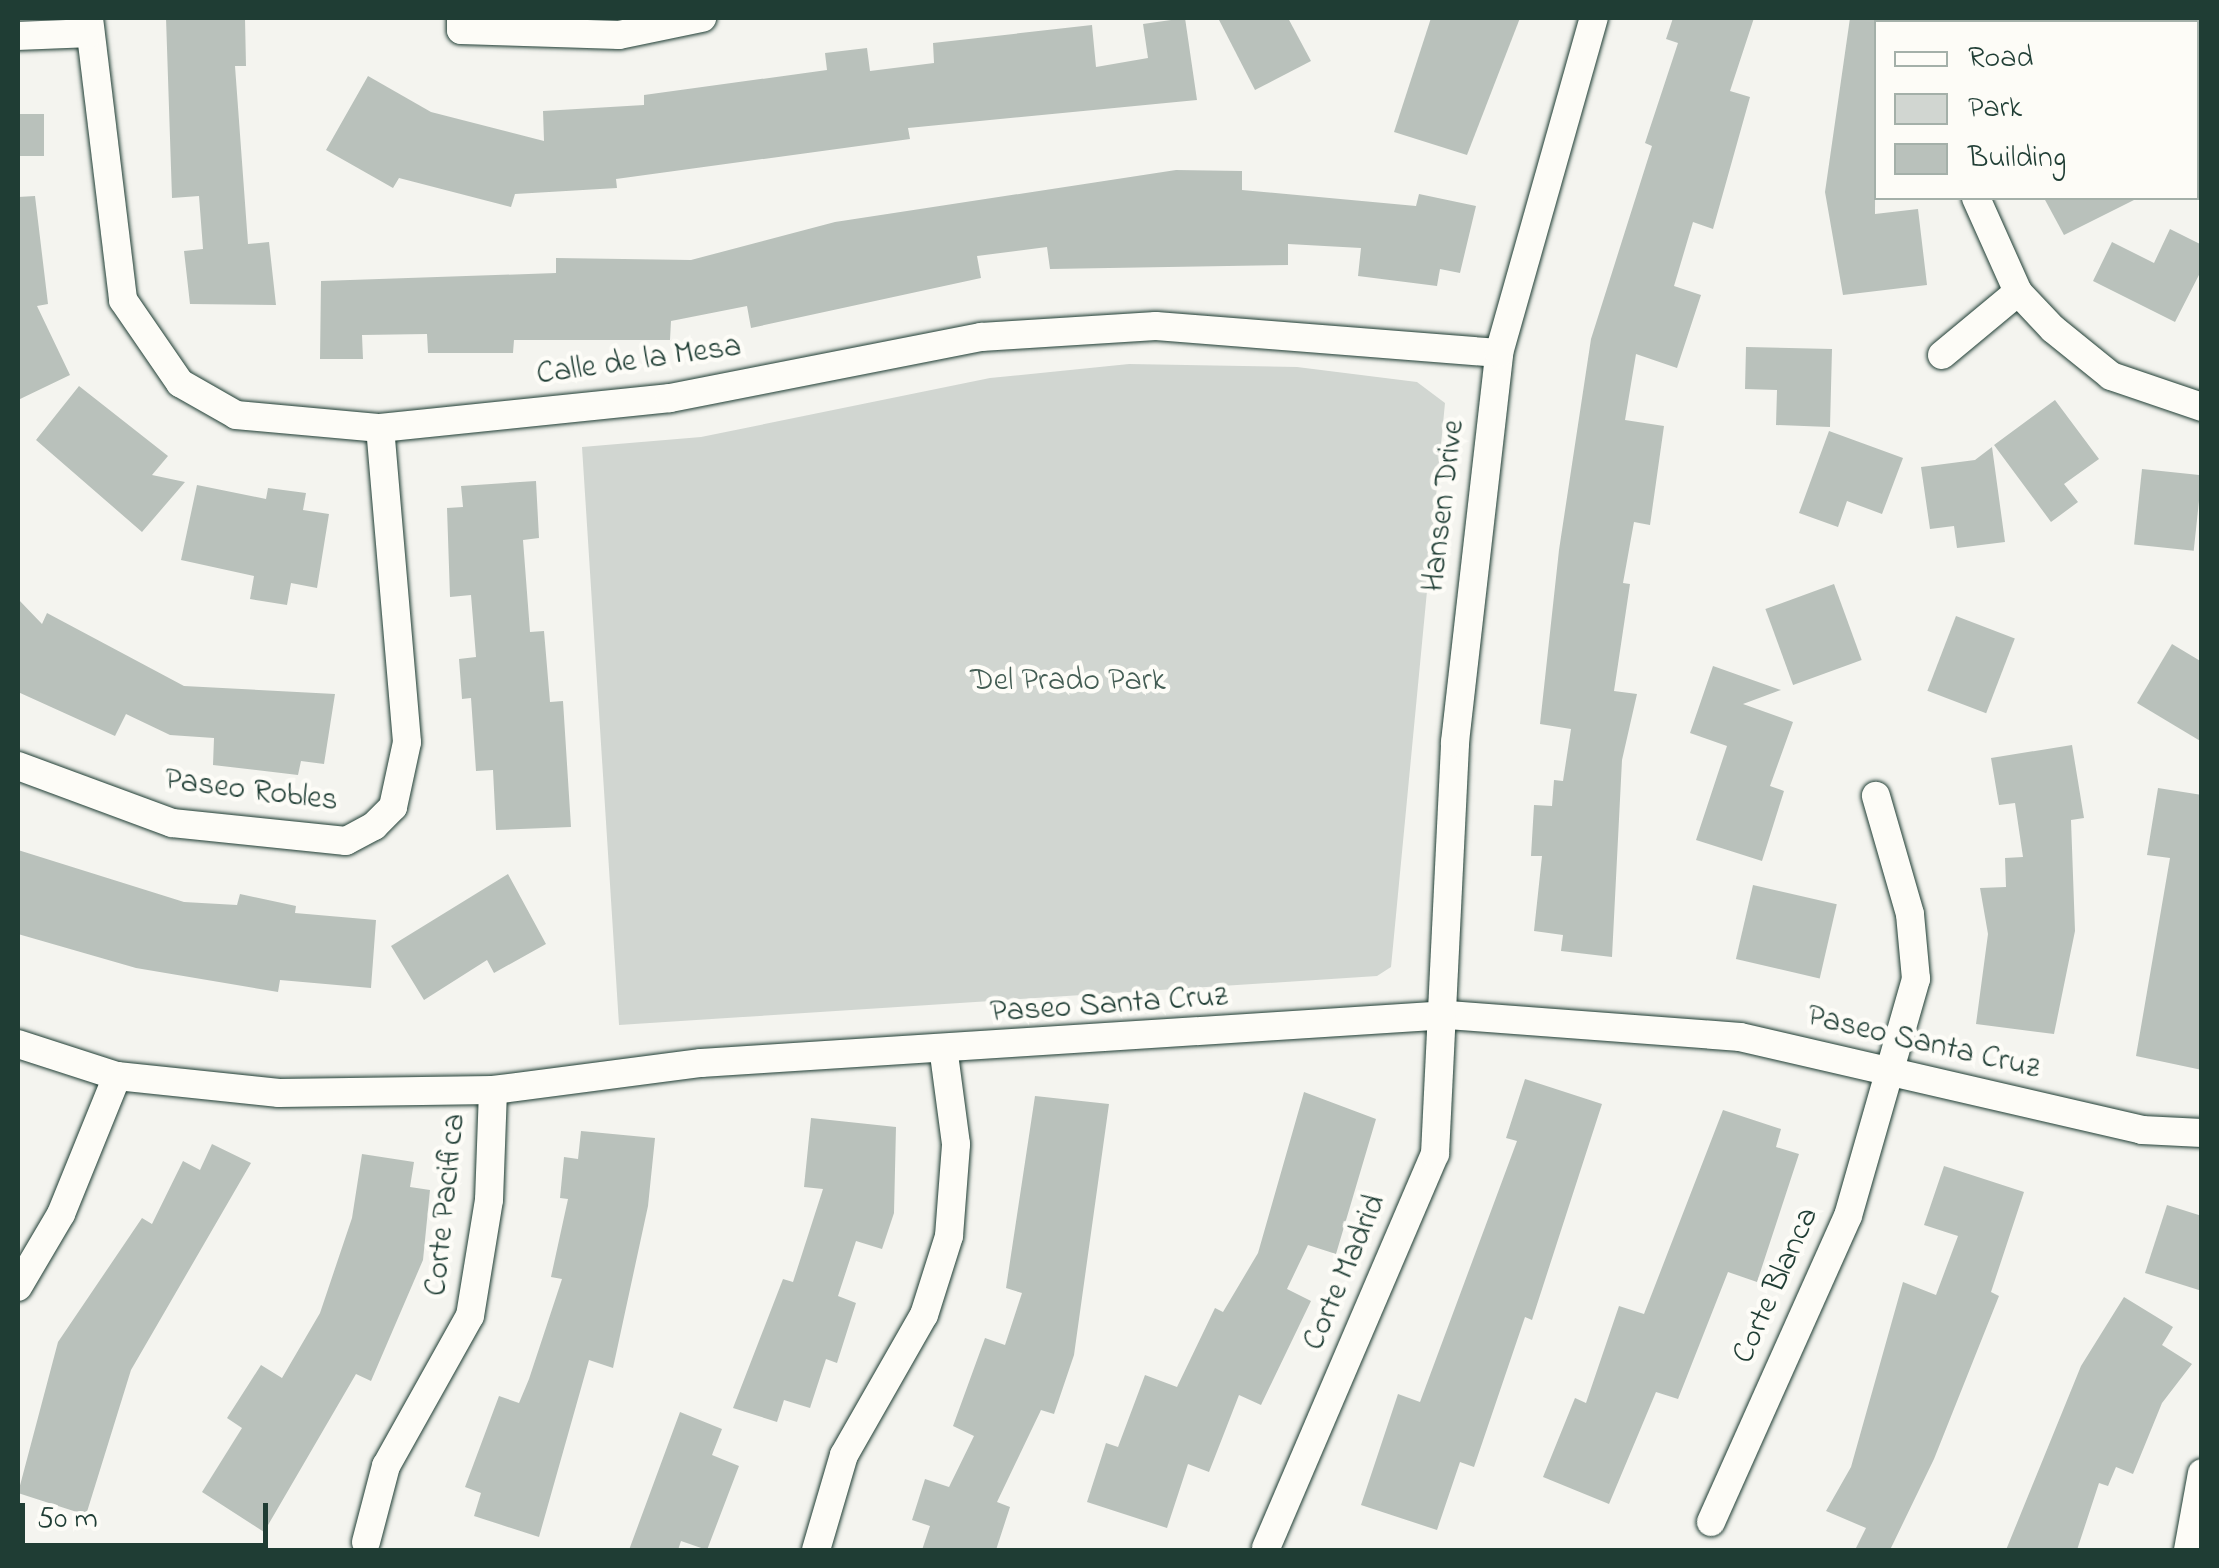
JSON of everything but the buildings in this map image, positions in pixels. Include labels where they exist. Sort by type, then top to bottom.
[{"type":"street","points":[[461,18],[462,30],[619,34],[702,18]]},
{"type":"street","name":"Hansen Drive","points":[[1448,1015],[1455,742],[1500,353],[1594,18]]},
{"type":"street","points":[[18,36],[90,25]]},
{"type":"street","name":"Calle de la Mesa","points":[[90,25],[123,300],[145,345],[180,383],[236,416],[380,428],[670,398],[981,337],[1262,328],[1500,353]]},
{"type":"street","points":[[1977,200],[2018,292],[2110,376],[2202,407]]},
{"type":"street","points":[[1942,355],[2018,292]]},
{"type":"street","name":"Paseo Robles","points":[[18,766],[172,823],[346,841],[374,826],[393,807],[407,742],[380,428]]},
{"type":"street","name":"Corte Blanca","points":[[1711,1522],[1848,1216],[1892,1072],[1916,949],[1876,796]]},
{"type":"street","name":"Paseo Santa Cruz","points":[[18,1044],[117,1076],[279,1093],[493,1090],[701,1063],[944,1054],[1448,1015],[1740,1037],[2142,1130],[2202,1132]]},
{"type":"street","name":"Corte Madrid","points":[[1266,1548],[1435,1154],[1448,1015]]},
{"type":"street","points":[[816,1550],[844,1455],[924,1315],[949,1236],[956,1144],[944,1054]]},
{"type":"street","points":[[18,1287],[60,1214],[117,1076]]},
{"type":"street","name":"Corte Pacifica","points":[[366,1542],[386,1466],[470,1316],[493,1090]]},
{"type":"street","points":[[2188,1550],[2202,1474]]},
{"type":"green space","name":"Del Prado Park","points":[[1129,364],[1297,367],[1417,382],[1445,403],[1391,967],[1377,976],[619,1025],[582,447],[701,437],[990,378]]}]
